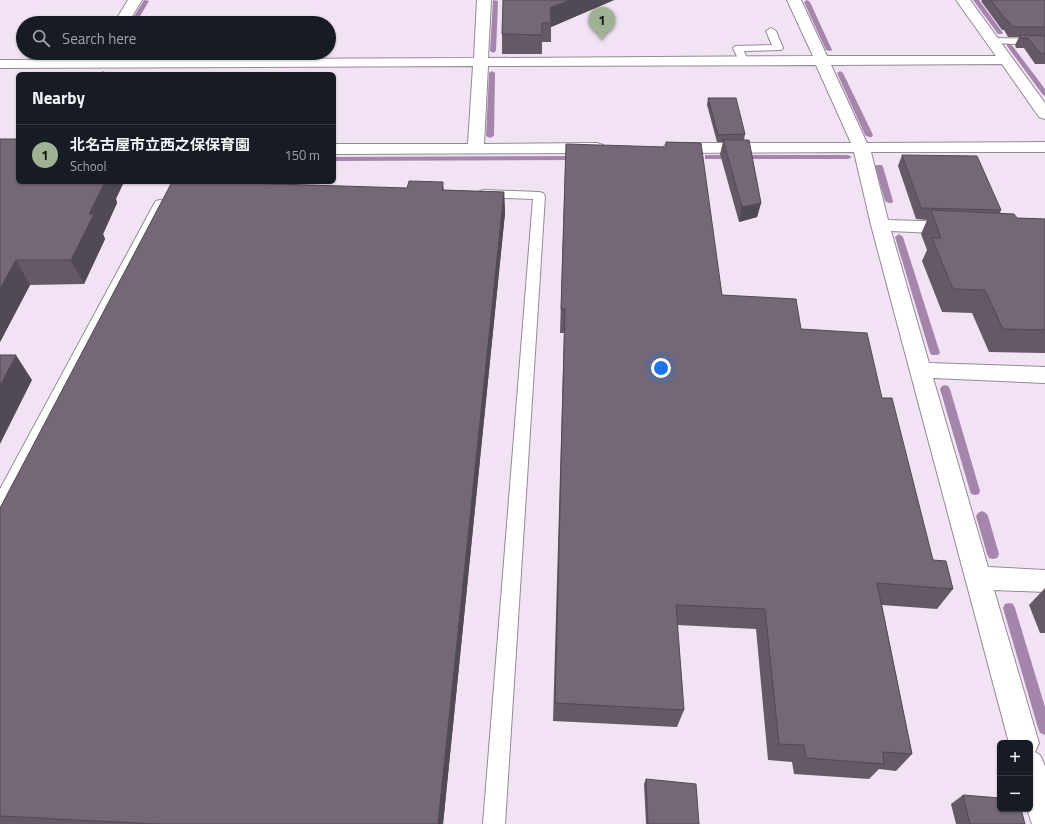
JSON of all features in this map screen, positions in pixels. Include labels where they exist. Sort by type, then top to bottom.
[{"type":"street","points":[[125,16],[135,0]]},
{"type":"street","points":[[476,149],[484,0]]},
{"type":"street","points":[[794,0],[861,147],[880,225],[1023,740]]},
{"type":"street","points":[[963,0],[1045,114]]},
{"type":"street","points":[[0,64],[1007,60]]},
{"type":"street","points":[[655,148],[1045,147]]},
{"type":"street","points":[[336,148],[616,148]]},
{"type":"street","points":[[880,225],[974,229]]},
{"type":"street","points":[[920,370],[1045,375]]},
{"type":"street","points":[[978,578],[1045,581]]},
{"type":"street","points":[[1033,776],[1045,819]]},
{"type":"lane","points":[[743,61],[738,48],[778,48],[772,31]]},
{"type":"lane","points":[[993,41],[1045,42]]},
{"type":"lane","points":[[0,505],[168,191]]},
{"type":"lane","points":[[469,194],[539,196],[494,824]]},
{"type":"building","points":[[503,0],[570,0],[550,8],[551,23],[542,23],[542,35],[502,34]]},
{"type":"building","points":[[991,0],[1045,0],[1045,27],[1013,27]]},
{"type":"building","points":[[1019,35],[1045,36],[1045,54],[1040,53],[1028,38],[1021,38]]},
{"type":"building","points":[[708,98],[736,98],[745,134],[718,135]]},
{"type":"building","points":[[0,139],[16,139],[16,184],[104,184],[89,214],[94,214],[71,260],[16,260],[0,289]]},
{"type":"building","points":[[723,140],[749,140],[761,203],[742,207]]},
{"type":"building","points":[[666,142],[701,143],[722,295],[796,299],[801,329],[867,333],[882,398],[892,398],[933,560],[946,561],[953,589],[877,583],[912,754],[883,752],[884,764],[806,758],[804,745],[779,744],[765,609],[676,605],[684,710],[555,703],[565,309],[561,309],[566,144],[666,147]]},
{"type":"building","points":[[902,155],[977,156],[1001,210],[921,208]]},
{"type":"building","points":[[409,181],[443,182],[442,190],[504,192],[438,824],[156,824],[0,816],[0,508],[171,184],[276,184],[407,188]]},
{"type":"building","points":[[931,210],[1014,214],[1017,218],[1045,219],[1045,330],[1003,329],[985,290],[953,289],[932,238],[941,238]]},
{"type":"building","points":[[0,355],[16,355],[0,386]]},
{"type":"building","points":[[646,779],[696,784],[699,824],[648,824]]},
{"type":"building","points":[[963,795],[997,798],[997,812],[1022,812],[1025,824],[970,824]]},
{"type":"waterway","points":[[976,0],[1000,33]]},
{"type":"waterway","points":[[137,16],[146,1]]},
{"type":"waterway","points":[[493,51],[495,1]]},
{"type":"waterway","points":[[807,2],[829,50]]},
{"type":"waterway","points":[[1009,45],[1045,94]]},
{"type":"waterway","points":[[490,136],[492,73]]},
{"type":"waterway","points":[[840,73],[869,135]]},
{"type":"waterway","points":[[708,157],[848,157]]},
{"type":"waterway","points":[[336,159],[579,158]]},
{"type":"waterway","points":[[879,167],[889,201]]},
{"type":"waterway","points":[[899,237],[935,353]]},
{"type":"waterway","points":[[945,389],[975,491]]},
{"type":"waterway","points":[[982,516],[993,554]]},
{"type":"waterway","points":[[1009,608],[1045,728]]},
{"type":"place","name":"北名古屋市立西之保保育園","points":[[602,40]]}]
